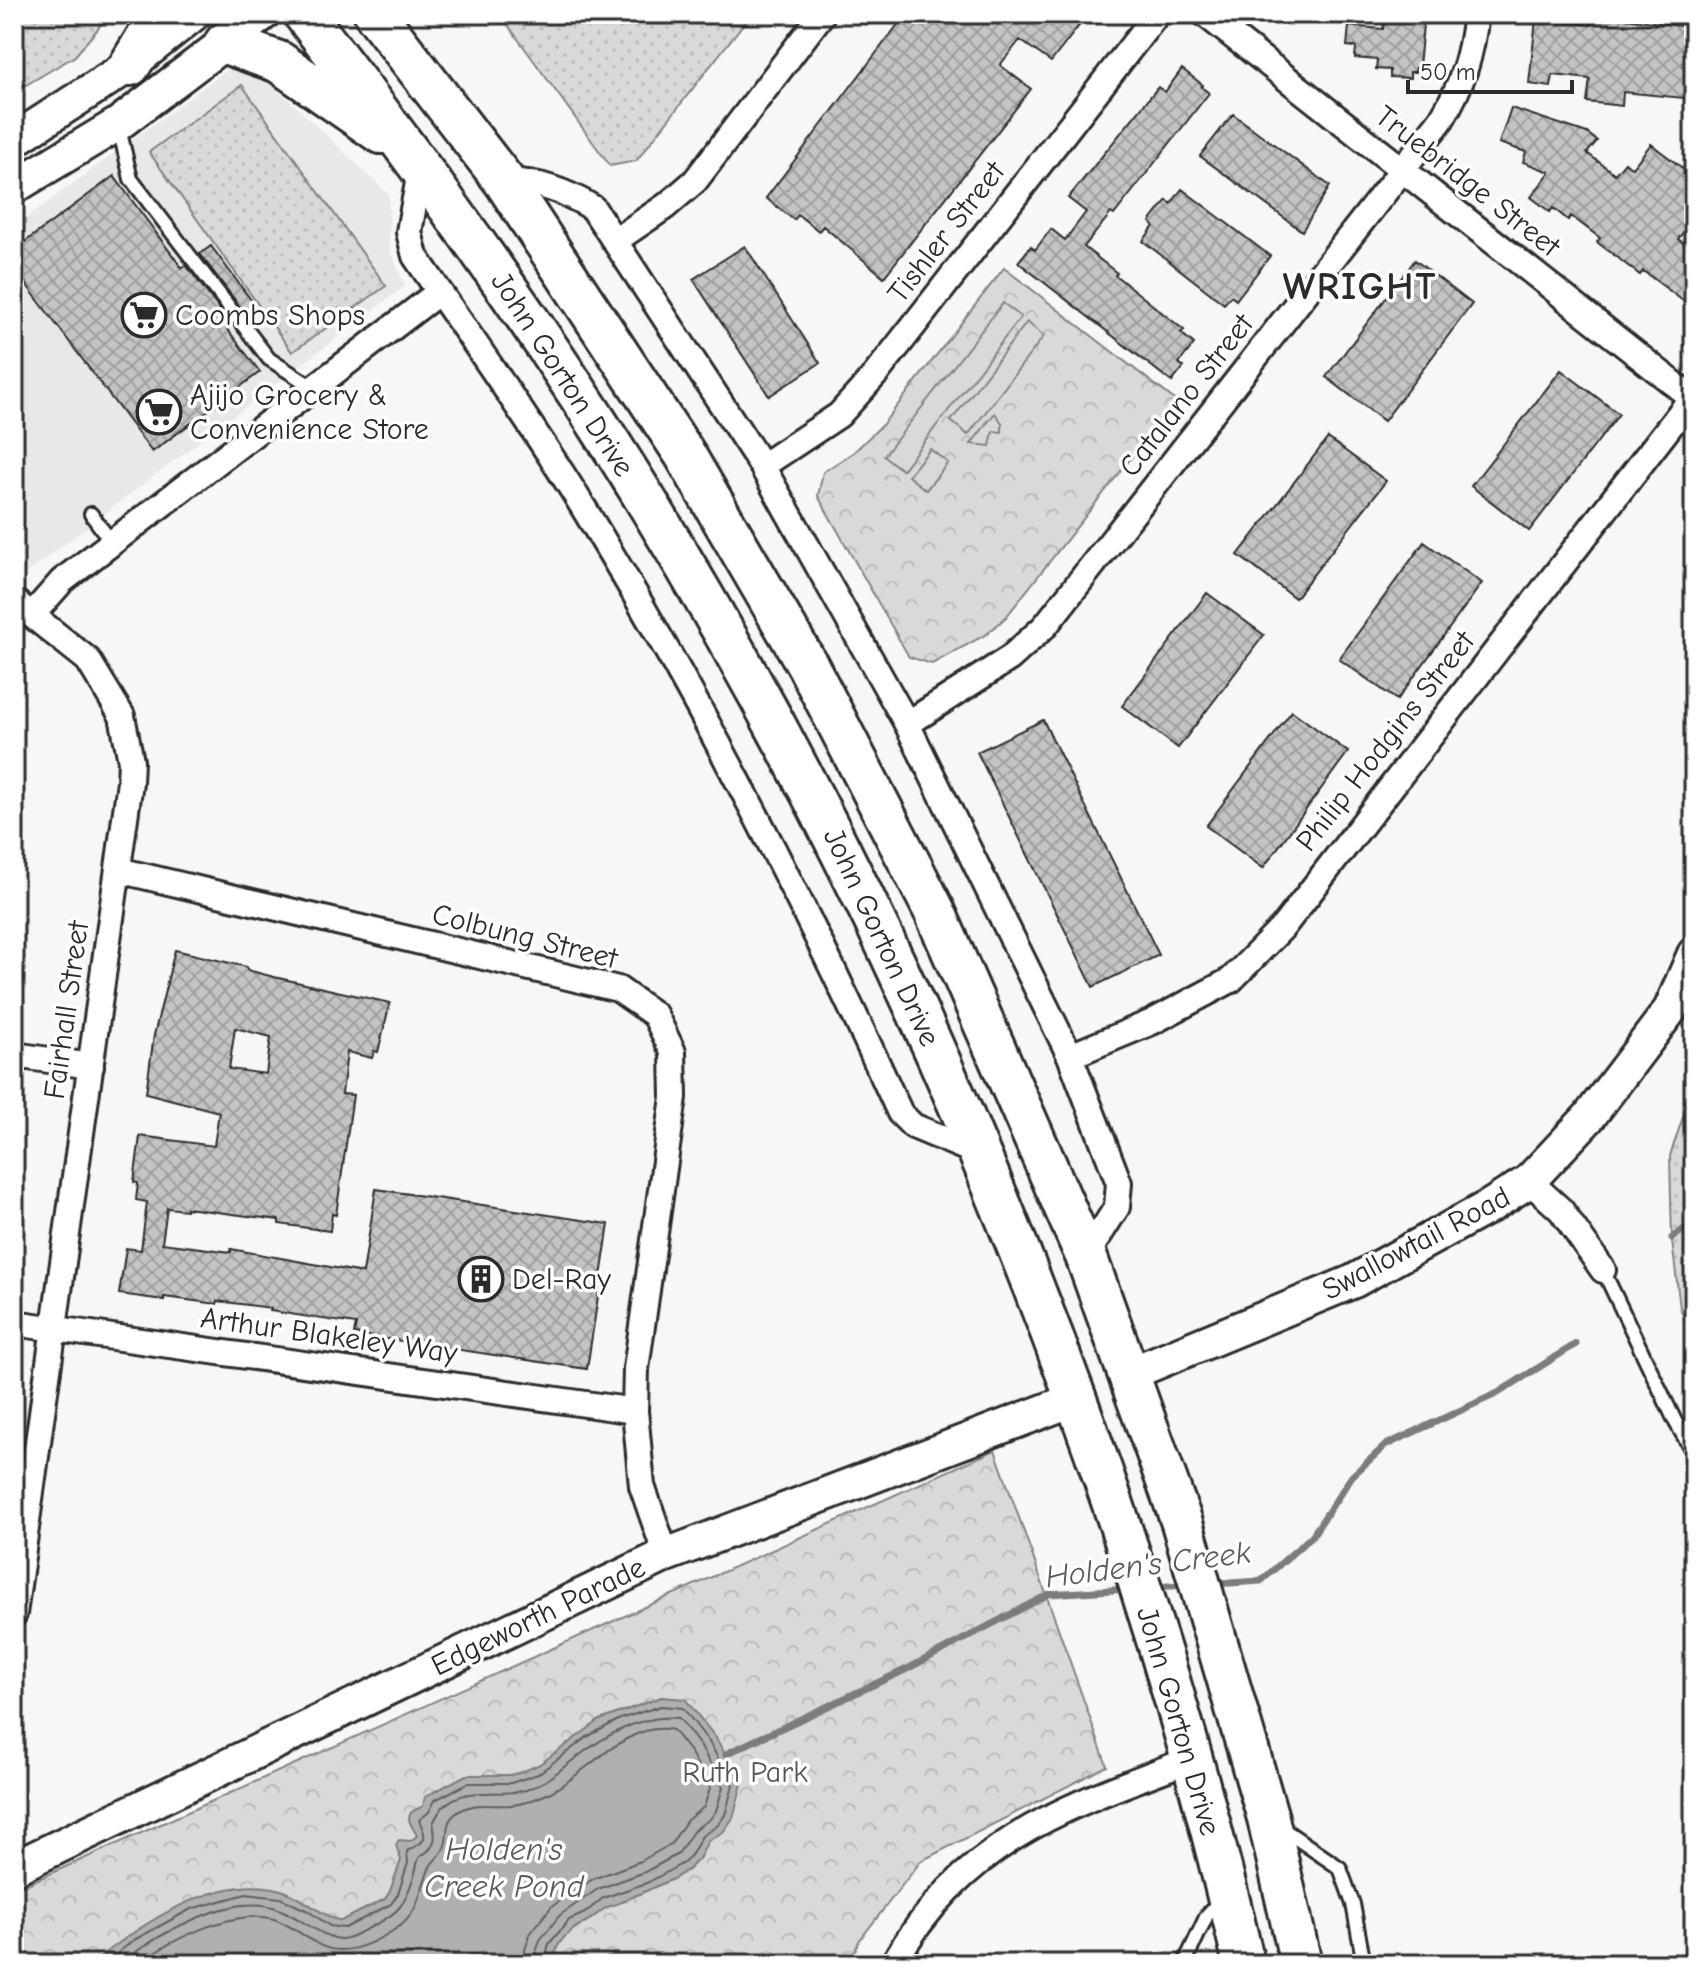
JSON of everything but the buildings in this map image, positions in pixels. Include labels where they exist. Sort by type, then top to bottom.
[{"type":"main road","points":[[130,65],[161,14]]},
{"type":"main road","name":"John Gorton Drive","points":[[304,14],[418,160],[578,393],[651,508],[749,677],[827,821],[889,947],[980,1154],[1078,1398],[1159,1646],[1192,1759],[1244,1964]]},
{"type":"main road","name":"John Gorton Drive","points":[[375,14],[505,182],[684,453],[808,666],[935,912],[1086,1256],[1182,1523],[1268,1818],[1301,1964]]},
{"type":"main road","points":[[225,43],[279,62],[418,160]]},
{"type":"street","points":[[14,140],[130,65],[194,14]]},
{"type":"street","points":[[14,187],[118,124],[263,14]]},
{"type":"street","points":[[616,240],[695,181],[822,14]]},
{"type":"street","name":"Tishler Street","points":[[762,466],[839,415],[875,375],[1157,14]]},
{"type":"street","name":"Truebridge Street","points":[[1205,14],[1693,396]]},
{"type":"street","name":"Catalano Street","points":[[907,724],[1010,658],[1045,626],[1441,120],[1458,92],[1472,51],[1476,14]]},
{"type":"street","points":[[418,160],[409,232],[415,256],[579,500],[655,631],[785,869],[839,977],[900,1113],[913,1126],[980,1154]]},
{"type":"street","points":[[505,182],[523,181],[574,196],[593,208],[762,466],[907,724],[1070,1056],[1119,1183],[1117,1207],[1086,1256]]},
{"type":"street","points":[[23,608],[439,292]]},
{"type":"street","name":"Philip Hodgins Street","points":[[1070,1056],[1165,1015],[1231,980],[1253,960],[1283,927],[1693,396]]},
{"type":"street","name":"Fairhall Street","points":[[14,1614],[131,761],[122,716],[88,660],[23,608]]},
{"type":"street","name":"Colbung Street","points":[[118,870],[618,989],[655,1015],[673,1052],[674,1097],[636,1369],[635,1411],[642,1486],[666,1555]]},
{"type":"street","name":"Swallowtail Road","points":[[1129,1374],[1354,1281],[1529,1181],[1589,1117],[1670,1010],[1694,954]]},
{"type":"street","points":[[14,1055],[91,1066]]},
{"type":"street","points":[[1529,1181],[1561,1210],[1603,1270]]},
{"type":"street","name":"Arthur Blakeley Way","points":[[14,1323],[635,1411]]},
{"type":"street","name":"Edgeworth Parade","points":[[14,1868],[666,1555],[1078,1398]]},
{"type":"street","points":[[893,1964],[910,1935],[948,1889],[970,1868],[1018,1833],[1071,1807],[1192,1759]]},
{"type":"lane","points":[[118,124],[131,179],[269,359],[314,388]]},
{"type":"lane","points":[[91,514],[112,543]]},
{"type":"lane","points":[[1603,1270],[1675,1421],[1694,1454]]},
{"type":"lane","points":[[1268,1818],[1340,1868],[1353,1904],[1364,1964]]},
{"type":"lane","points":[[1188,1964],[1187,1958],[1207,1915],[1228,1894]]},
{"type":"shaded area","points":[[231,67],[268,80],[389,195],[389,247],[405,286],[25,574],[14,564],[14,227]]},
{"type":"green space","points":[[14,14],[110,14],[75,56],[14,92]]},
{"type":"green space","points":[[500,14],[751,14],[636,161],[610,166]]},
{"type":"green space","points":[[242,85],[386,286],[292,352],[149,152]]},
{"type":"green space","points":[[1004,268],[1176,401],[1006,617],[987,634],[932,664],[909,657],[818,496],[823,472],[854,452],[883,424]]},
{"type":"green space","points":[[1003,303],[1021,317],[902,470],[884,456]]},
{"type":"green space","points":[[1027,322],[1044,336],[968,435],[951,421]]},
{"type":"green space","points":[[995,413],[1002,423],[1002,432],[993,431],[990,446],[971,444]]},
{"type":"green space","points":[[930,449],[948,463],[926,490],[908,476]]},
{"type":"green space","points":[[1694,1084],[1694,1344],[1680,1308],[1672,1241],[1670,1156]]},
{"type":"green space","name":"Ruth Park","points":[[995,1450],[1107,1766],[921,1861],[859,1941],[850,1964],[14,1964],[14,1890]]},
{"type":"water","name":"Holden's Creek Pond","points":[[661,1697],[685,1699],[716,1738],[742,1784],[733,1818],[723,1832],[708,1841],[699,1859],[689,1869],[608,1906],[570,1932],[557,1949],[555,1964],[92,1964],[156,1919],[205,1895],[231,1888],[256,1886],[281,1890],[341,1921],[385,1899],[401,1860],[396,1845],[399,1840],[410,1841],[417,1836],[409,1817],[423,1806],[425,1797],[466,1775],[522,1772],[540,1764],[600,1720]]},
{"type":"waterway","name":"Holden's Creek","points":[[1672,1238],[1694,1222]]},
{"type":"waterway","name":"Holden's Creek","points":[[1213,1584],[1261,1581],[1312,1536],[1352,1476],[1386,1445],[1498,1393],[1576,1344]]},
{"type":"waterway","name":"Holden's Creek","points":[[1153,1587],[1188,1585]]},
{"type":"waterway","name":"Holden's Creek","points":[[726,1754],[907,1669],[1049,1594],[1128,1589]]},
{"type":"place","name":"Coombs Shops","points":[[144,315]]},
{"type":"place","name":"Ajijo Grocery & Convenience Store","points":[[159,412]]},
{"type":"place","name":"Del-Ray","points":[[481,1279]]},
{"type":"district","name":"WRIGHT","points":[[1360,286]]}]
